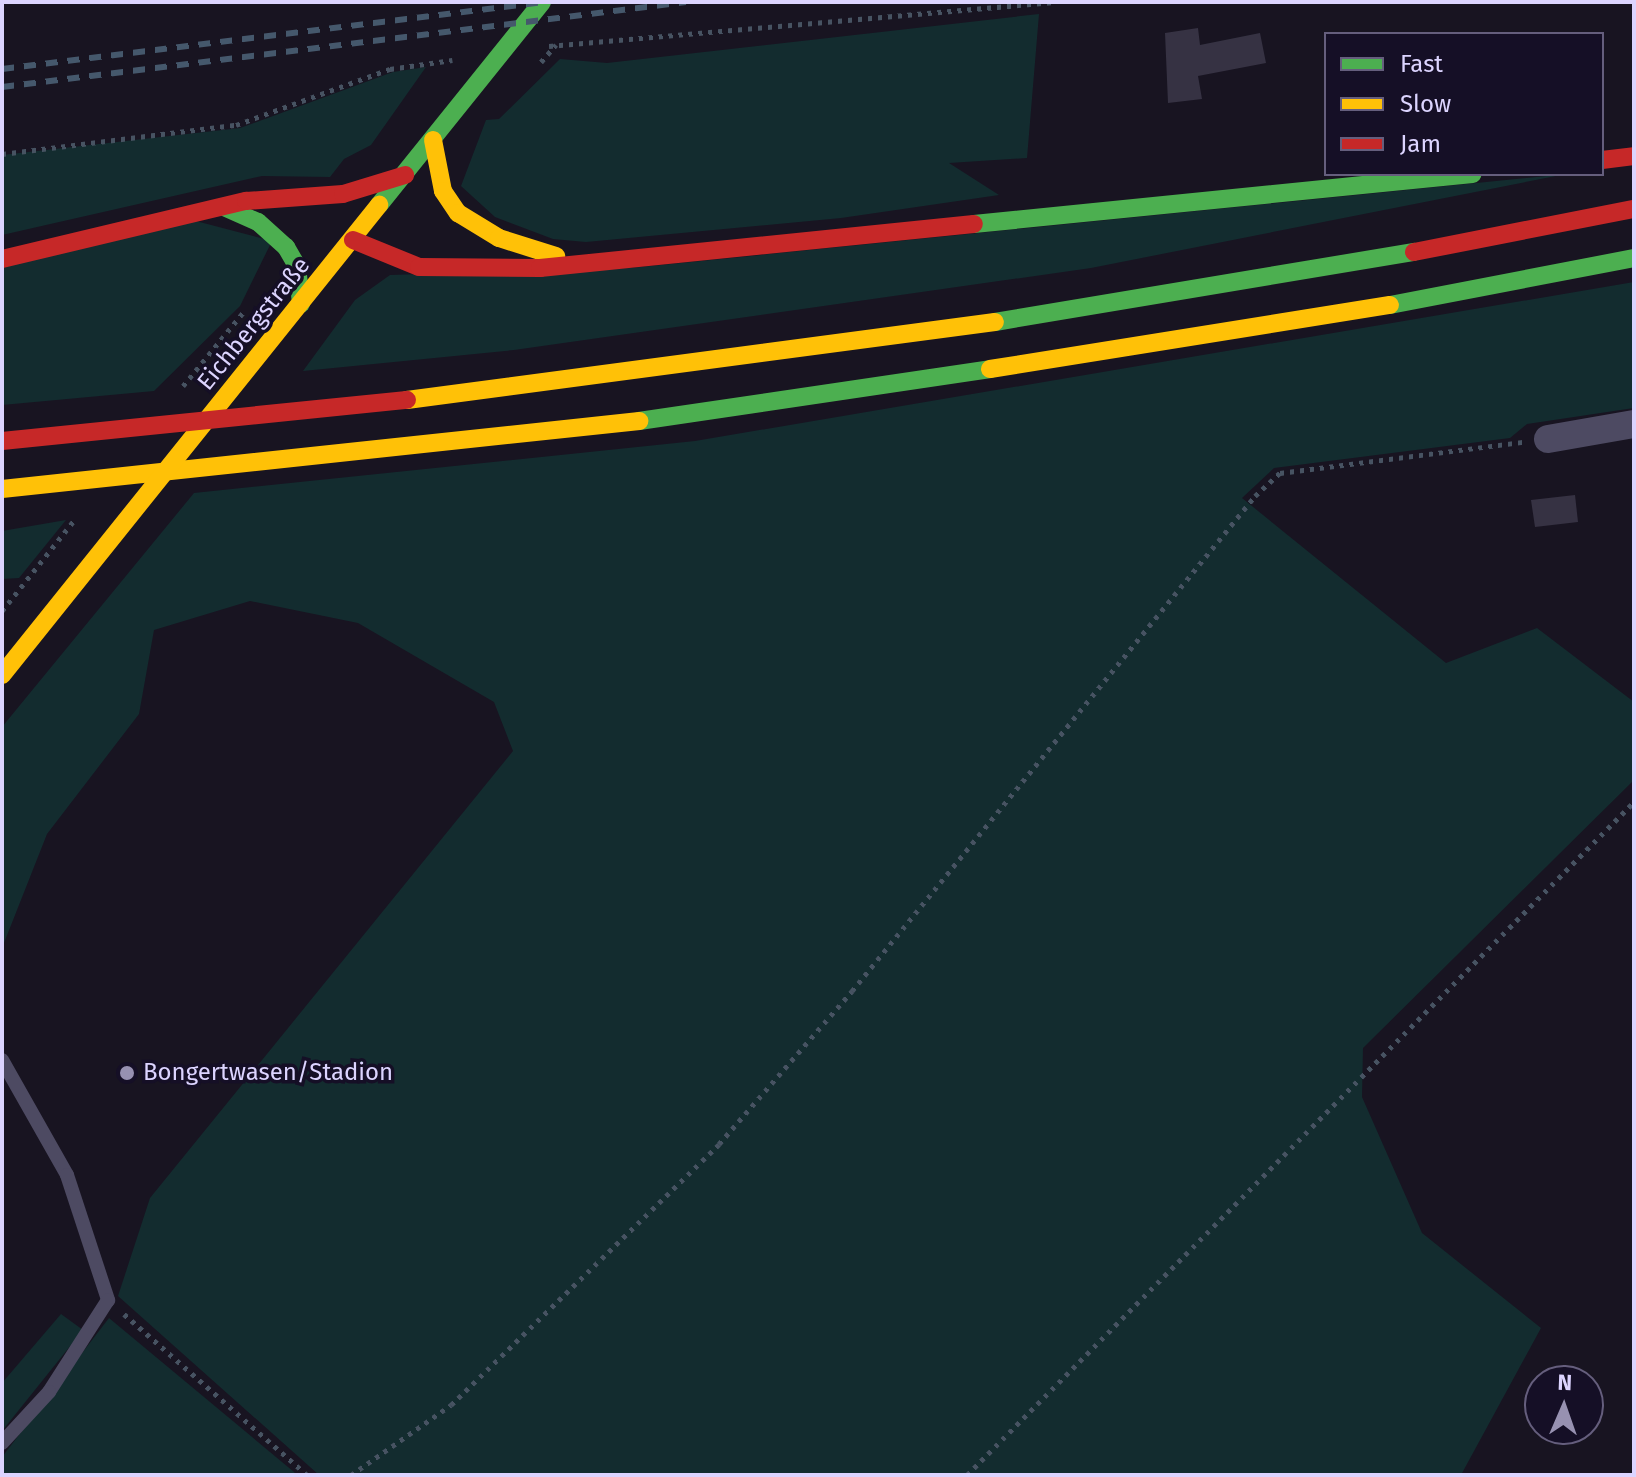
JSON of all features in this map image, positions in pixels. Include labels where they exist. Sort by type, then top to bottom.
[{"type":"main road","name":"Eichbergstraße","points":[[2,675],[542,2]]},
{"type":"main road","points":[[433,140],[443,191],[458,213],[520,246],[594,263]]},
{"type":"main road","points":[[1604,160],[1634,156]]},
{"type":"main road","points":[[2,259],[224,207],[343,194],[405,175]]},
{"type":"main road","points":[[353,240],[419,267],[594,263],[1452,176]]},
{"type":"main road","points":[[224,207],[258,222],[286,247],[297,266],[296,311]]},
{"type":"main road","points":[[2,441],[430,399],[838,347],[1345,265],[1634,209]]},
{"type":"main road","points":[[2,489],[378,453],[791,402],[1351,313],[1634,258]]},
{"type":"street","points":[[1548,439],[1634,424]]},
{"type":"lane","points":[[2,1060],[67,1175],[108,1300],[49,1392],[2,1443]]},
{"type":"path","points":[[233,325],[246,309]]},
{"type":"path","points":[[351,1475],[451,1405],[719,1144],[852,991],[1255,496],[1280,473],[1548,439]]},
{"type":"path","points":[[2,611],[25,582]]},
{"type":"path","points":[[967,1475],[1634,802]]},
{"type":"path","points":[[108,1300],[307,1475]]},
{"type":"green space","points":[[1039,14],[1027,158],[949,163],[999,195],[841,218],[586,242],[553,239],[495,217],[461,186],[486,120],[499,119],[560,59],[607,63]]},
{"type":"green space","points":[[426,67],[371,145],[344,159],[330,177],[262,176],[2,235],[2,155],[240,128],[393,72]]},
{"type":"green space","points":[[1556,176],[1091,268],[514,350],[303,371],[355,300],[390,275],[631,268]]},
{"type":"green space","points":[[192,220],[272,241],[240,306],[154,391],[2,405],[2,266]]},
{"type":"green space","points":[[1634,282],[1634,408],[1527,424],[1510,438],[1274,468],[1242,498],[1446,663],[1537,628],[1634,702],[1634,780],[1363,1048],[1362,1097],[1422,1233],[1541,1328],[1461,1475],[319,1475],[118,1296],[150,1198],[513,751],[494,702],[358,623],[250,601],[154,630],[139,714],[47,834],[2,948],[2,727],[194,493],[695,441]]},
{"type":"green space","points":[[66,520],[19,578],[2,579],[2,531]]},
{"type":"green space","points":[[61,1314],[83,1330],[2,1431],[2,1383]]},
{"type":"green space","points":[[109,1318],[296,1475],[2,1475],[2,1457]]},
{"type":"building","points":[[1198,28],[1200,45],[1260,33],[1266,63],[1198,76],[1202,99],[1168,103],[1165,33]]},
{"type":"building","points":[[1575,495],[1578,522],[1535,527],[1531,500]]},
{"type":"railway","points":[[2,69],[544,2]]},
{"type":"railway","points":[[2,87],[686,2]]},
{"type":"traffic: fast","points":[[379,205],[542,2]]},
{"type":"traffic: fast","points":[[974,224],[1452,176]]},
{"type":"traffic: fast","points":[[224,207],[258,222],[286,247],[297,266],[301,304]]},
{"type":"traffic: fast","points":[[995,322],[1414,252]]},
{"type":"traffic: fast","points":[[1390,305],[1634,258]]},
{"type":"traffic: fast","points":[[639,421],[990,369]]},
{"type":"traffic: slow","points":[[433,140],[443,191],[458,213],[499,238],[556,256]]},
{"type":"traffic: slow","points":[[2,675],[379,205]]},
{"type":"traffic: slow","points":[[990,369],[1390,305]]},
{"type":"traffic: slow","points":[[407,400],[995,322]]},
{"type":"traffic: slow","points":[[2,489],[639,421]]},
{"type":"traffic: jam","points":[[1604,160],[1634,156]]},
{"type":"traffic: jam","points":[[2,259],[246,201],[343,194],[405,175]]},
{"type":"traffic: jam","points":[[1414,252],[1634,209]]},
{"type":"traffic: jam","points":[[353,240],[419,267],[540,268],[974,224]]},
{"type":"traffic: jam","points":[[2,441],[407,400]]},
{"type":"place","name":"Bongertwasen/Stadion","points":[[127,1073]]}]
